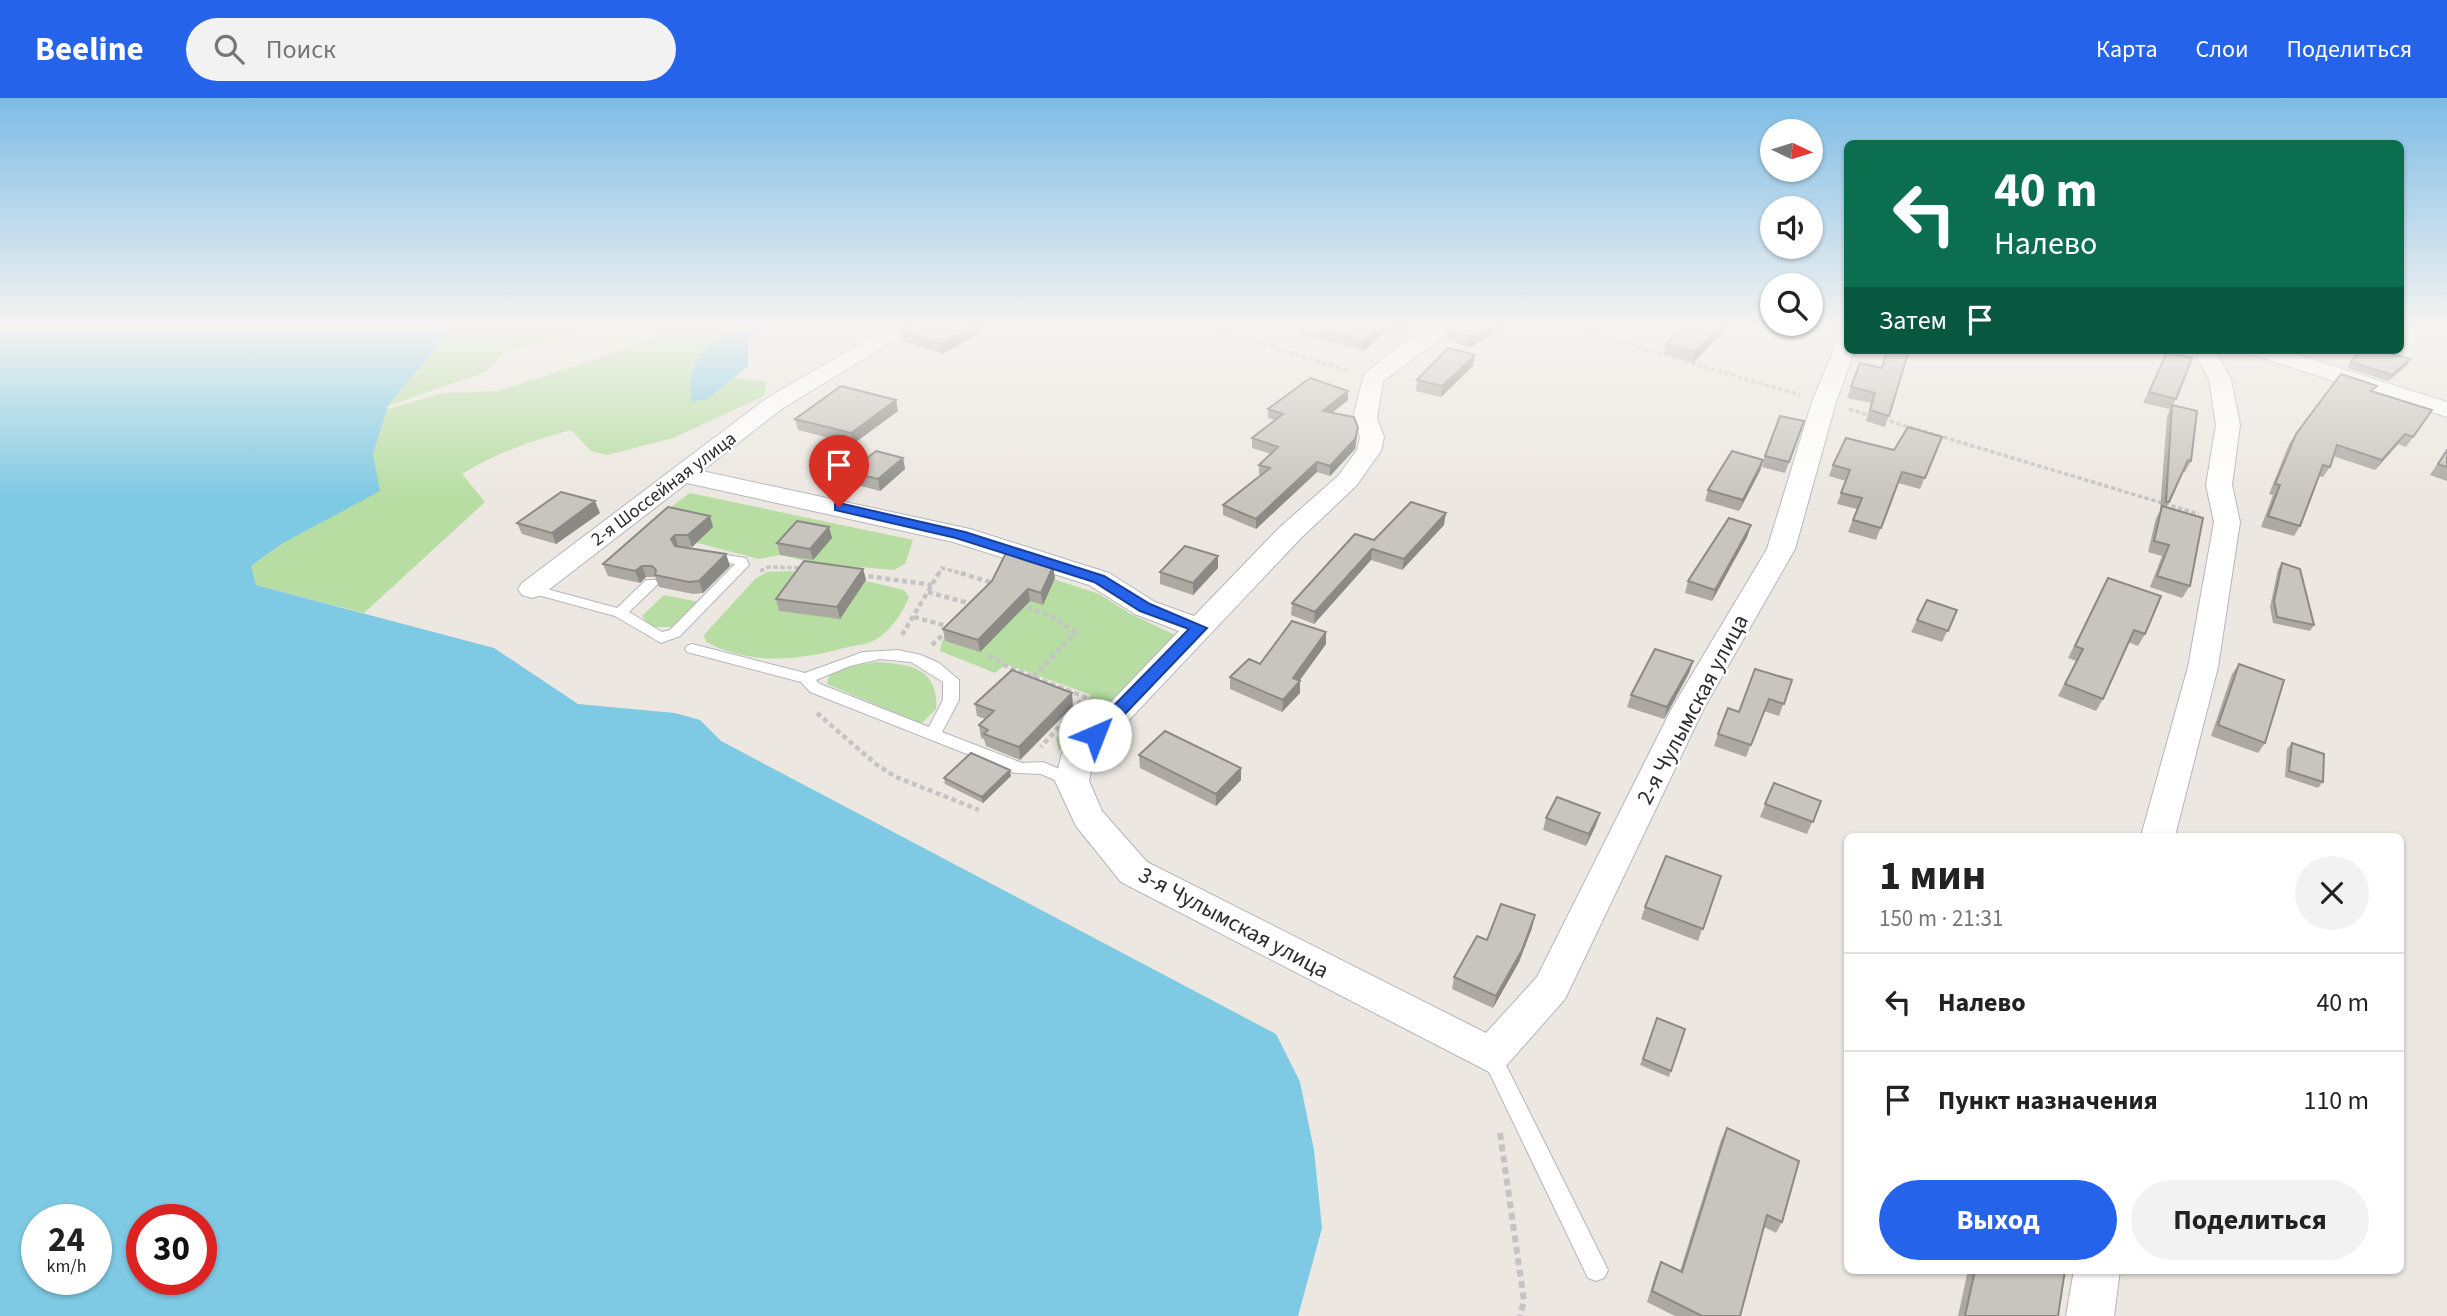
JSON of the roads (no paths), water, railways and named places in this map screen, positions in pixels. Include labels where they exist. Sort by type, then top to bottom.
[{"type":"street","name":"2-я Шоссейная улица","points":[[532,589],[775,403],[808,384]]},
{"type":"street","points":[[1072,781],[1078,753],[1290,533],[1347,481],[1369,451],[1372,437],[1365,418],[1371,384]]},
{"type":"street","name":"2-я Чулымская улица","points":[[1491,1055],[1551,988],[1688,708],[1781,549],[1831,384]]},
{"type":"street","points":[[2159,833],[2203,667],[2227,522],[2219,485],[2228,425],[2221,384]]},
{"type":"street","points":[[2366,384],[2447,410]]},
{"type":"street","points":[[682,474],[960,535],[1099,579],[1145,608],[1199,628]]},
{"type":"street","name":"3-я Чулымская улица","points":[[1072,781],[1088,817],[1134,872],[1491,1055]]},
{"type":"street","points":[[2090,1316],[2097,1274]]},
{"type":"lane","points":[[532,589],[620,613],[661,638],[675,633],[742,565],[741,561],[696,554]]},
{"type":"lane","points":[[620,613],[651,583]]},
{"type":"lane","points":[[692,649],[810,683],[1021,769],[1043,768],[1072,781]]},
{"type":"lane","points":[[810,683],[867,654],[890,653],[918,657],[935,666],[951,680],[951,700],[933,734]]},
{"type":"lane","points":[[1491,1055],[1596,1270]]},
{"type":"water","points":[[0,384],[406,384],[388,406],[373,454],[380,491],[283,543],[251,566],[256,585],[494,648],[578,704],[675,713],[700,720],[721,741],[1276,1034],[1300,1082],[1314,1150],[1322,1228],[1298,1316],[0,1316]]},
{"type":"water","points":[[691,384],[726,384],[708,399],[691,402]]}]
